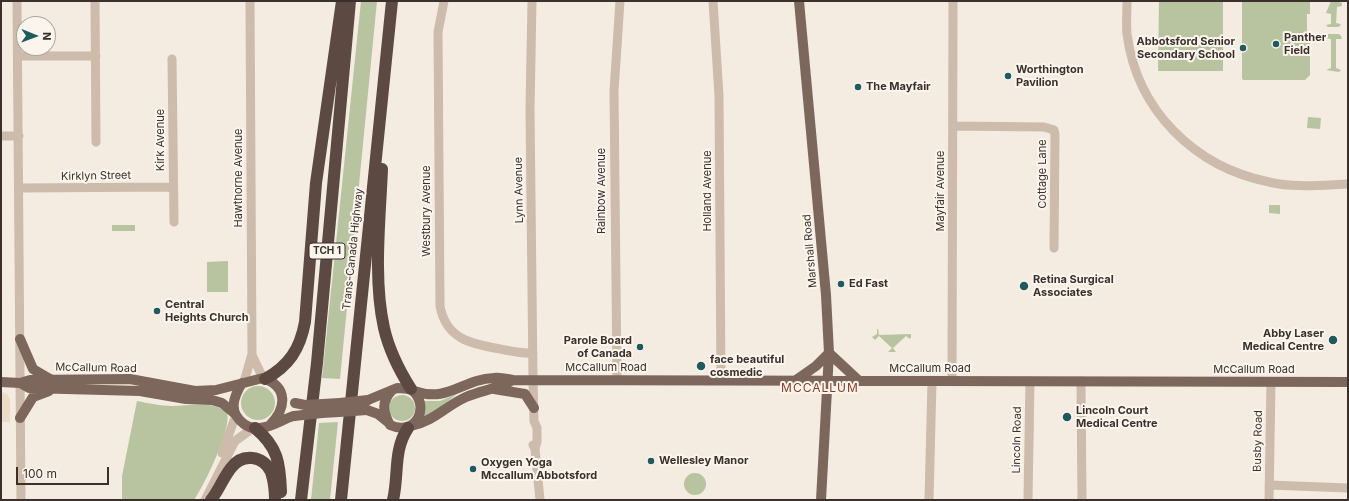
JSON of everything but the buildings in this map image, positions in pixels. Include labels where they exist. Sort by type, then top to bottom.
[{"type":"highway","points":[[264,379],[278,372],[292,358],[300,341],[306,322],[316,183],[342,1]]},
{"type":"highway","name":"TCH 1","points":[[301,500],[317,363],[350,1]]},
{"type":"highway","name":"Trans-Canada Highway","points":[[341,500],[392,1]]},
{"type":"highway","points":[[385,74],[379,249],[381,306],[384,327],[390,349],[413,390]]},
{"type":"highway","points":[[393,500],[396,488],[398,449],[409,427]]},
{"type":"highway","points":[[254,428],[267,438],[275,451],[280,473],[281,500]]},
{"type":"highway","points":[[211,500],[231,468],[237,462],[247,457],[259,460],[267,467],[274,484],[275,500]]},
{"type":"main road","name":"Marshall Road","points":[[799,1],[826,295],[829,353],[821,500]]},
{"type":"main road","points":[[20,339],[33,369],[52,380]]},
{"type":"main road","points":[[796,380],[816,366],[829,353],[858,380]]},
{"type":"main road","name":"McCallum Road","points":[[413,390],[434,396],[496,377],[513,380],[1348,382]]},
{"type":"main road","name":"McCallum Road","points":[[1,382],[20,383],[30,380],[130,379],[194,391],[216,390],[243,383]]},
{"type":"main road","points":[[322,409],[295,403],[264,379],[243,383],[233,401],[235,414],[243,423],[254,428],[270,425],[294,416],[322,409],[368,405],[392,390],[403,387],[413,390],[421,406],[418,418],[409,427],[400,428],[390,425],[368,405]]},
{"type":"main road","name":"McCallum Road","points":[[409,427],[429,421],[455,402],[466,397],[500,387],[513,380]]},
{"type":"main road","name":"McCallum Road","points":[[20,383],[29,388],[53,390],[117,389],[186,399],[212,400],[222,403],[235,414]]},
{"type":"main road","points":[[492,389],[524,394],[534,408]]},
{"type":"main road","points":[[20,418],[33,397],[53,390]]},
{"type":"main road","points":[[390,425],[383,406],[385,399],[392,390]]},
{"type":"main road","points":[[270,425],[280,414],[283,406],[280,391]]},
{"type":"street","points":[[17,1],[17,16]]},
{"type":"street","points":[[95,1],[100,137]]},
{"type":"street","name":"Hawthorne Avenue","points":[[243,383],[252,354],[250,1]]},
{"type":"street","name":"Westbury Avenue","points":[[444,1],[438,32],[440,306],[442,316],[453,333],[463,340],[479,346],[533,353]]},
{"type":"street","name":"Lynn Avenue","points":[[532,1],[530,110],[534,421],[531,428],[531,443],[535,449],[540,500]]},
{"type":"street","name":"Rainbow Avenue","points":[[617,380],[614,91],[620,1]]},
{"type":"street","name":"Holland Avenue","points":[[713,1],[719,96],[721,380]]},
{"type":"street","name":"Mayfair Avenue","points":[[952,381],[953,1]]},
{"type":"street","points":[[1127,1],[1128,37],[1134,66],[1142,84],[1164,121],[1188,145],[1204,157],[1228,170],[1270,183],[1288,185],[1348,184]]},
{"type":"street","points":[[18,56],[21,500]]},
{"type":"street","points":[[56,56],[96,56]]},
{"type":"street","name":"Kirk Avenue","points":[[172,58],[174,222]]},
{"type":"street","name":"Cottage Lane","points":[[953,126],[1044,127],[1054,130],[1054,248]]},
{"type":"street","points":[[1,136],[19,136]]},
{"type":"street","name":"Kirklyn Street","points":[[20,188],[173,187]]},
{"type":"street","name":"Hawthorne Avenue","points":[[252,354],[264,379]]},
{"type":"street","points":[[929,500],[932,381]]},
{"type":"street","name":"Lincoln Road","points":[[1028,500],[1030,381]]},
{"type":"street","points":[[1081,381],[1082,500]]},
{"type":"street","name":"Busby Road","points":[[1269,500],[1271,382]]},
{"type":"street","points":[[217,475],[235,414]]},
{"type":"street","points":[[206,500],[234,441],[254,428]]},
{"type":"street","points":[[1269,485],[1348,488]]},
{"type":"green space","points":[[361,1],[377,1],[340,379],[322,378]]},
{"type":"green space","points":[[1159,1],[1223,1],[1223,71],[1158,71]]},
{"type":"green space","name":"Panther Field","points":[[1242,1],[1310,1],[1310,14],[1307,14],[1307,35],[1310,35],[1310,75],[1305,80],[1243,80]]},
{"type":"green space","points":[[1331,1],[1342,3],[1342,6],[1337,7],[1336,23],[1341,24],[1339,27],[1328,27],[1326,25],[1331,24],[1331,14],[1326,13]]},
{"type":"green space","points":[[1328,34],[1339,34],[1342,39],[1336,39],[1336,68],[1341,70],[1339,72],[1326,70],[1331,68],[1331,39],[1325,38]]},
{"type":"green space","points":[[1308,117],[1321,118],[1320,129],[1307,128]]},
{"type":"green space","points":[[1269,205],[1280,205],[1280,214],[1269,213]]},
{"type":"green space","points":[[112,225],[135,225],[135,231],[112,231]]},
{"type":"green space","points":[[228,261],[228,292],[207,292],[207,262]]},
{"type":"green space","points":[[877,329],[879,335],[911,334],[911,337],[910,339],[906,336],[893,348],[896,352],[888,352],[892,348],[879,336],[875,340],[872,337],[877,334]]},
{"type":"green space","points":[[255,386],[261,386],[265,387],[272,393],[275,403],[274,410],[268,417],[261,420],[255,420],[251,419],[244,413],[241,406],[241,400],[242,396],[248,389]]},
{"type":"green space","points":[[457,394],[436,411],[424,416],[424,401],[440,401]]},
{"type":"green space","points":[[402,395],[411,399],[415,408],[411,417],[402,421],[393,417],[389,408],[393,399]]},
{"type":"green space","points":[[137,401],[168,406],[208,405],[215,406],[227,413],[225,431],[216,457],[194,500],[122,500],[122,476]]},
{"type":"green space","points":[[338,422],[330,500],[311,500],[319,423]]},
{"type":"green space","points":[[695,473],[703,476],[706,484],[703,492],[695,495],[687,492],[684,484],[687,476]]},
{"type":"shaded area","points":[[2,392],[7,394],[10,399],[10,425],[9,422],[1,422]]},
{"type":"place","name":"Panther Field","points":[[1276,44]]},
{"type":"place","name":"Abbotsford Senior Secondary School","points":[[1243,48]]},
{"type":"place","name":"Worthington Pavilion","points":[[1008,76]]},
{"type":"place","name":"The Mayfair","points":[[858,87]]},
{"type":"place","name":"Ed Fast","points":[[841,284]]},
{"type":"place","name":"Retina Surgical Associates","points":[[1024,286]]},
{"type":"place","name":"Central Heights Church","points":[[157,311]]},
{"type":"place","name":"Abby Laser Medical Centre","points":[[1333,340]]},
{"type":"place","name":"Parole Board of Canada","points":[[640,347]]},
{"type":"place","name":"face beautiful cosmedic","points":[[701,366]]},
{"type":"place","name":"Lincoln Court Medical Centre","points":[[1067,417]]},
{"type":"place","name":"Wellesley Manor","points":[[651,461]]},
{"type":"place","name":"Oxygen Yoga Mccallum Abbotsford","points":[[473,469]]},
{"type":"district","name":"MCCALLUM","points":[[820,388]]}]
